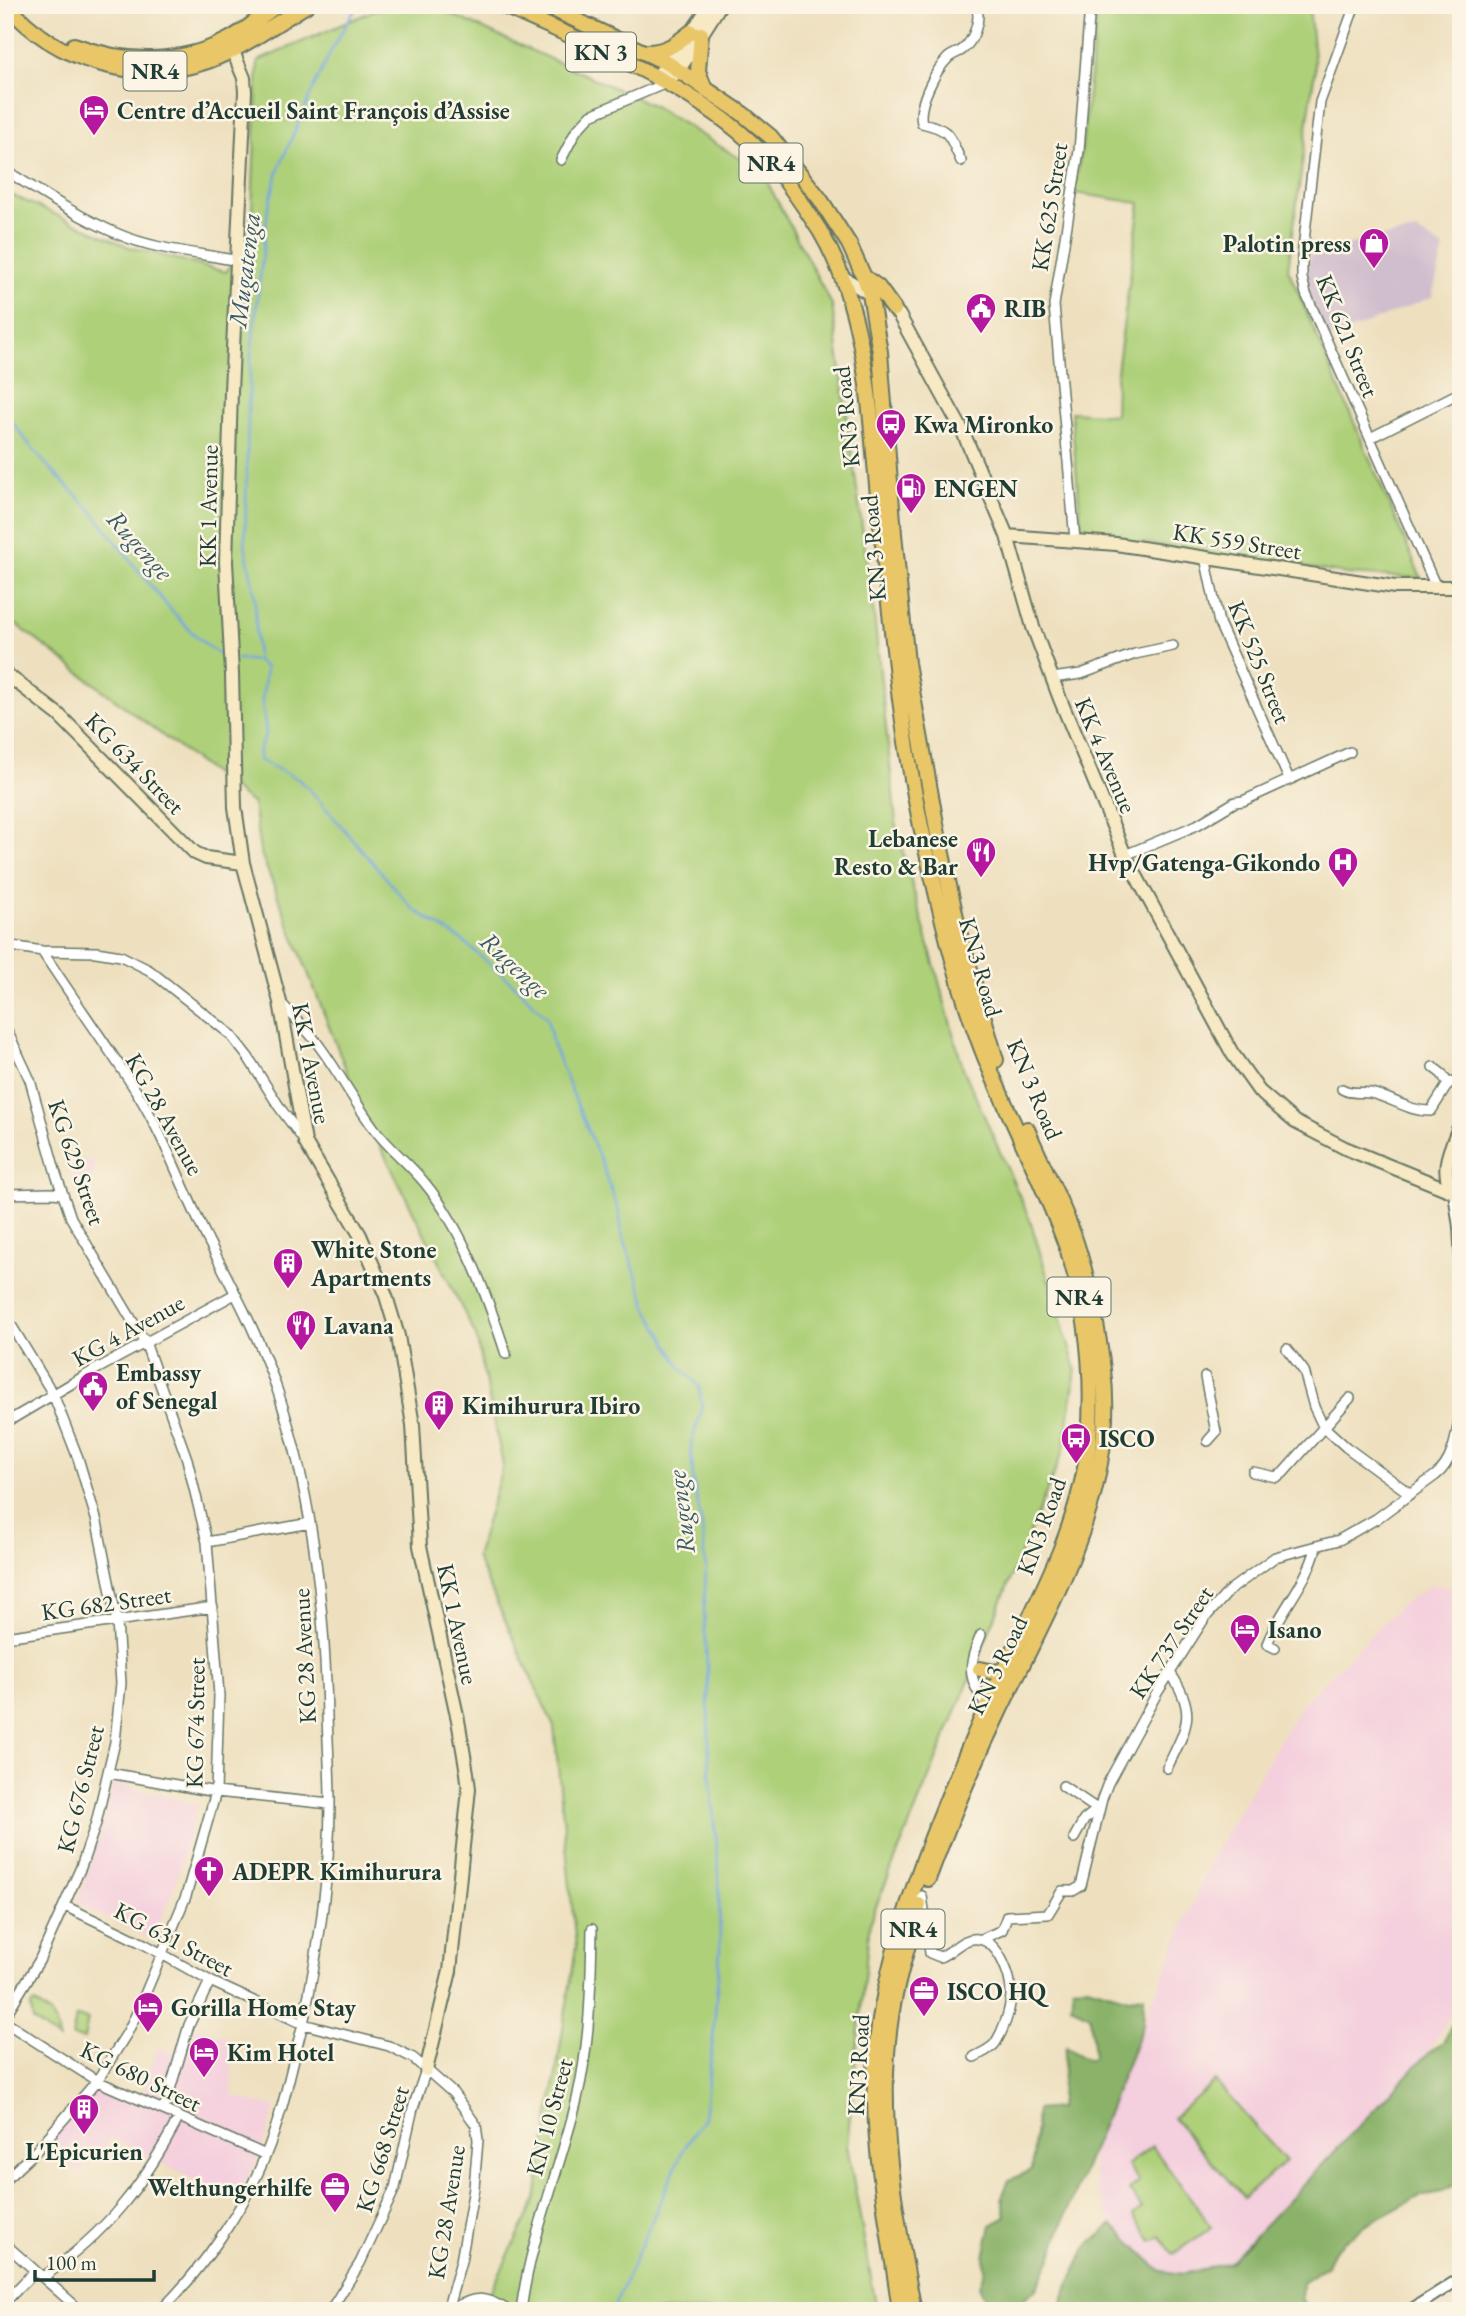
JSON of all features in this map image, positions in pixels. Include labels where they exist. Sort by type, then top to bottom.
[{"type":"highway","name":"NR4","points":[[6,5],[27,26],[61,48],[91,62],[114,68],[155,71],[208,61],[277,5]]},
{"type":"highway","name":"NR4","points":[[20,5],[36,22],[69,43],[93,52],[159,60],[231,45],[307,5]]},
{"type":"highway","name":"KN3 Road","points":[[502,5],[661,80],[721,118],[758,149],[784,179],[817,228],[852,305],[863,355],[894,652],[925,846],[958,950],[980,1044],[1068,1250],[1088,1344],[1091,1410],[1081,1489],[1049,1577],[1003,1670],[1002,1690]]},
{"type":"highway","name":"KN 3 Road","points":[[544,5],[674,67],[743,114],[777,144],[820,199],[849,244],[864,277],[870,295],[880,352],[906,663],[958,950],[994,1054],[1072,1230],[1091,1295],[1103,1371],[1103,1434],[1091,1503],[1081,1538],[1065,1575],[992,1711],[922,1896],[890,2024],[886,2071],[890,2152],[907,2310]]},
{"type":"highway","points":[[642,52],[660,52],[696,33],[698,71],[704,87]]},
{"type":"highway","points":[[864,277],[878,287],[891,306],[879,309],[874,316]]},
{"type":"highway","points":[[976,1663],[994,1672],[1003,1670]]},
{"type":"highway","name":"KN3 Road","points":[[907,2310],[879,2148],[877,2048],[886,1989],[915,1888],[936,1828],[992,1711]]},
{"type":"main road","points":[[661,80],[674,67],[710,5]]},
{"type":"main road","points":[[696,33],[720,5]]},
{"type":"main road","name":"KK 1 Avenue","points":[[231,45],[244,78],[246,92],[231,391],[226,562],[235,807],[243,863],[280,1002],[305,1142],[360,1235],[381,1284],[398,1336],[413,1425],[420,1546],[458,1720],[469,1789],[450,1971],[426,2070]]},
{"type":"main road","points":[[841,276],[891,306]]},
{"type":"main road","name":"KK 4 Avenue","points":[[891,306],[957,420],[1007,536],[1033,627],[1125,855],[1225,1042],[1259,1091],[1295,1122],[1345,1148],[1458,1194]]},
{"type":"main road","name":"KK 559 Street","points":[[1007,536],[1075,540],[1205,557],[1395,587],[1461,587]]},
{"type":"main road","name":"KG 634 Street","points":[[5,673],[59,715],[195,853],[206,858],[243,863]]},
{"type":"main road","points":[[1458,1194],[1447,1183],[1445,1172],[1448,1155],[1461,1122]]},
{"type":"street","points":[[961,162],[947,132],[922,123],[920,114],[936,73],[949,56],[964,48],[975,29],[979,20],[975,5]]},
{"type":"street","name":"KK 625 Street","points":[[1075,540],[1054,305],[1079,151],[1090,5]]},
{"type":"street","name":"KK 621 Street","points":[[1355,5],[1320,102],[1302,278],[1306,294],[1436,587]]},
{"type":"street","points":[[561,160],[576,131],[591,115],[661,80]]},
{"type":"street","points":[[5,170],[71,211],[119,235],[146,243],[239,261]]},
{"type":"street","points":[[1370,438],[1461,392]]},
{"type":"street","name":"KK 525 Street","points":[[1205,557],[1219,622],[1289,779]]},
{"type":"street","points":[[1052,678],[1081,674],[1135,654],[1172,646]]},
{"type":"street","points":[[1125,855],[1197,825],[1235,802],[1243,801],[1350,751]]},
{"type":"street","points":[[5,945],[42,951],[96,952],[121,956],[149,970],[230,1034],[305,1142]]},
{"type":"street","name":"KG 28 Avenue","points":[[42,951],[138,1094],[168,1149],[201,1226],[254,1333],[278,1394],[310,1523],[321,1592],[326,1655],[330,1804],[323,1905],[303,2024],[401,2051],[419,2061],[453,2093],[476,2125],[478,2140],[470,2215],[448,2311]]},
{"type":"street","points":[[280,1002],[319,1046],[373,1128],[396,1155],[423,1180],[440,1203],[476,1274],[506,1354]]},
{"type":"street","name":"KG 629 Street","points":[[5,1026],[30,1080],[71,1218],[145,1342]]},
{"type":"street","points":[[1433,1067],[1444,1076],[1448,1084]]},
{"type":"street","points":[[1342,1090],[1350,1093],[1370,1093],[1409,1108],[1431,1111],[1448,1084],[1451,1082],[1461,1085]]},
{"type":"street","points":[[5,1194],[63,1194]]},
{"type":"street","points":[[1458,1194],[1461,1260]]},
{"type":"street","name":"KG 4 Avenue","points":[[5,1423],[145,1342],[235,1294]]},
{"type":"street","name":"KG 676 Street","points":[[5,1315],[53,1394],[78,1458],[97,1522],[117,1622],[121,1683],[115,1742],[96,1823],[65,1906],[39,1961],[5,2016]]},
{"type":"street","name":"KG 674 Street","points":[[5,2180],[35,2152],[97,2081],[127,2033],[196,1865],[216,1792],[219,1695],[207,1542],[184,1448],[145,1342]]},
{"type":"street","points":[[1287,1349],[1304,1371],[1314,1407],[1323,1426],[1346,1447],[1409,1493]]},
{"type":"street","points":[[1205,1377],[1216,1432],[1208,1441]]},
{"type":"street","points":[[1253,1472],[1276,1477],[1283,1473],[1350,1398]]},
{"type":"street","name":"KK 737 Street","points":[[982,1940],[1002,1930],[1007,1916],[1048,1914],[1062,1891],[1073,1891],[1081,1886],[1098,1808],[1108,1783],[1157,1693],[1204,1619],[1230,1590],[1275,1558],[1339,1540],[1376,1519],[1444,1469],[1453,1450],[1461,1411]]},
{"type":"street","points":[[207,1542],[310,1523]]},
{"type":"street","points":[[1275,1648],[1267,1644],[1272,1630],[1300,1587],[1316,1548]]},
{"type":"street","name":"KG 682 Street","points":[[5,1637],[213,1607]]},
{"type":"street","points":[[981,1634],[976,1663],[970,1670],[992,1711]]},
{"type":"street","points":[[976,1663],[1002,1690]]},
{"type":"street","points":[[1167,1768],[1185,1730],[1187,1705],[1171,1674]]},
{"type":"street","points":[[108,1773],[216,1792],[330,1804]]},
{"type":"street","points":[[1063,1786],[1098,1808],[1084,1820],[1074,1838]]},
{"type":"street","points":[[922,1896],[929,1949],[933,1955],[944,1956],[966,1940],[989,1943],[998,1955],[1011,1994],[1009,2011],[995,2045],[974,2057]]},
{"type":"street","name":"KG 631 Street","points":[[65,1906],[161,1953],[210,1981],[303,2024]]},
{"type":"street","name":"KN 10 Street","points":[[521,2311],[526,2279],[586,2058],[591,2007],[592,1929]]},
{"type":"street","points":[[164,2110],[189,2025],[210,1981]]},
{"type":"street","name":"KG 680 Street","points":[[5,2022],[97,2081],[266,2155]]},
{"type":"street","points":[[160,2311],[199,2269],[243,2200],[266,2155],[303,2024]]},
{"type":"street","name":"KG 668 Street","points":[[330,2311],[360,2263],[395,2188],[413,2108],[426,2070]]},
{"type":"street","points":[[5,2302],[39,2274],[82,2247],[114,2216],[155,2163],[179,2117]]},
{"type":"street","points":[[5,2244],[80,2311]]},
{"type":"street","points":[[1409,2311],[1461,2278]]},
{"type":"street","points":[[448,2311],[472,2300],[484,2298],[509,2311]]},
{"type":"shaded area","points":[[1417,231],[1444,248],[1432,297],[1329,339],[1304,284],[1311,251]]},
{"type":"shaded area","points":[[92,1159],[97,1172],[90,1176],[94,1186],[77,1191],[70,1166]]},
{"type":"shaded area","points":[[1433,1584],[1461,1590],[1461,1997],[1428,2053],[1230,2262],[1184,2274],[1161,2271],[1112,2224],[1096,2188],[1092,2153],[1110,2105],[1208,1865],[1299,1707],[1402,1604]]},
{"type":"shaded area","points":[[113,1783],[198,1805],[172,1894],[152,1940],[77,1904]]},
{"type":"shaded area","points":[[196,2025],[231,2039],[232,2096],[276,2108],[258,2158],[236,2202],[113,2138],[79,2173],[47,2146],[98,2087],[139,2106],[158,2047],[185,2056]]},
{"type":"green space","points":[[386,5],[431,5],[652,105],[762,172],[832,305],[874,615],[897,831],[963,1068],[1030,1220],[1076,1369],[1064,1449],[870,1921],[847,2145],[877,2311],[481,2311],[536,2199],[576,1947],[554,1727],[476,1557],[503,1465],[476,1336],[362,1110],[260,851],[253,804],[9,619],[5,610],[5,192],[129,247],[226,272],[251,235],[258,61]]},
{"type":"green space","points":[[1098,5],[1309,5],[1315,69],[1288,269],[1421,578],[1347,574],[1082,534],[1071,412],[1115,415],[1116,379],[1140,203],[1074,193]]},
{"type":"green space","points":[[1087,1986],[1129,1998],[1144,1996],[1143,2025],[1051,2258],[1036,2289],[1011,2309],[986,2303],[979,2285],[985,2270],[984,2257],[991,2225],[1006,2217],[1002,2197],[1009,2180],[1032,2170],[1037,2110],[1059,2108],[1066,2047],[1085,2059],[1094,2057],[1090,2016],[1071,2006],[1073,1987]]},
{"type":"green space","points":[[34,2003],[53,2017],[59,2040],[33,2021],[31,2006]]},
{"type":"green space","points":[[1461,2007],[1461,2181],[1442,2192],[1420,2196],[1364,2226],[1333,2251],[1326,2267],[1302,2283],[1301,2298],[1310,2311],[1061,2311],[1067,2287],[1086,2248],[1112,2224],[1161,2271],[1184,2274],[1230,2262],[1428,2053],[1443,2043]]},
{"type":"green space","points":[[76,2017],[88,2019],[84,2039],[72,2037]]},
{"type":"green space","points":[[1215,2081],[1286,2161],[1244,2198],[1173,2118]]},
{"type":"green space","points":[[1152,2146],[1212,2227],[1173,2254],[1160,2236],[1152,2241],[1133,2215],[1142,2208],[1129,2190],[1139,2182],[1127,2165]]},
{"type":"waterway","name":"Mugatenga","points":[[257,661],[255,597],[245,544],[248,415],[251,355],[268,208],[279,168],[313,89],[335,43],[358,5]]},
{"type":"waterway","name":"Rugenge","points":[[5,412],[40,457],[90,509],[175,614],[212,649],[227,657]]},
{"type":"waterway","name":"Rugenge","points":[[237,659],[257,661],[266,668],[262,701],[266,734],[259,749],[259,760],[298,779],[413,909],[463,941],[517,987],[547,1018],[553,1046],[619,1212],[622,1234],[648,1309],[680,1366],[699,1386],[702,1407],[691,1445],[693,1480],[702,1526],[706,1569],[704,1613],[709,1762],[719,1874],[720,1951],[713,2038],[704,2118],[682,2152],[612,2311]]},
{"type":"place","name":"Centre d’Accueil Saint François d’Assise","points":[[94,137]]},
{"type":"place","name":"Palotin press","points":[[1374,270]]},
{"type":"place","name":"RIB","points":[[981,335]]},
{"type":"place","name":"Kwa Mironko","points":[[891,451]]},
{"type":"place","name":"ENGEN","points":[[911,515]]},
{"type":"place","name":"Lebanese Resto & Bar","points":[[981,879]]},
{"type":"place","name":"Hvp/Gatenga-Gikondo","points":[[1343,889]]},
{"type":"place","name":"White Stone Apartments","points":[[288,1290]]},
{"type":"place","name":"Lavana","points":[[301,1352]]},
{"type":"place","name":"Embassy of Senegal","points":[[93,1413]]},
{"type":"place","name":"Kimihurura Ibiro","points":[[439,1432]]},
{"type":"place","name":"ISCO","points":[[1076,1465]]},
{"type":"place","name":"Isano","points":[[1245,1656]]},
{"type":"place","name":"ADEPR Kimihurura","points":[[209,1898]]},
{"type":"place","name":"ISCO HQ","points":[[924,2018]]},
{"type":"place","name":"Gorilla Home Stay","points":[[148,2034]]},
{"type":"place","name":"Kim Hotel","points":[[204,2079]]},
{"type":"place","name":"L'Epicurien","points":[[84,2136]]},
{"type":"place","name":"Welthungerhilfe","points":[[335,2214]]}]
